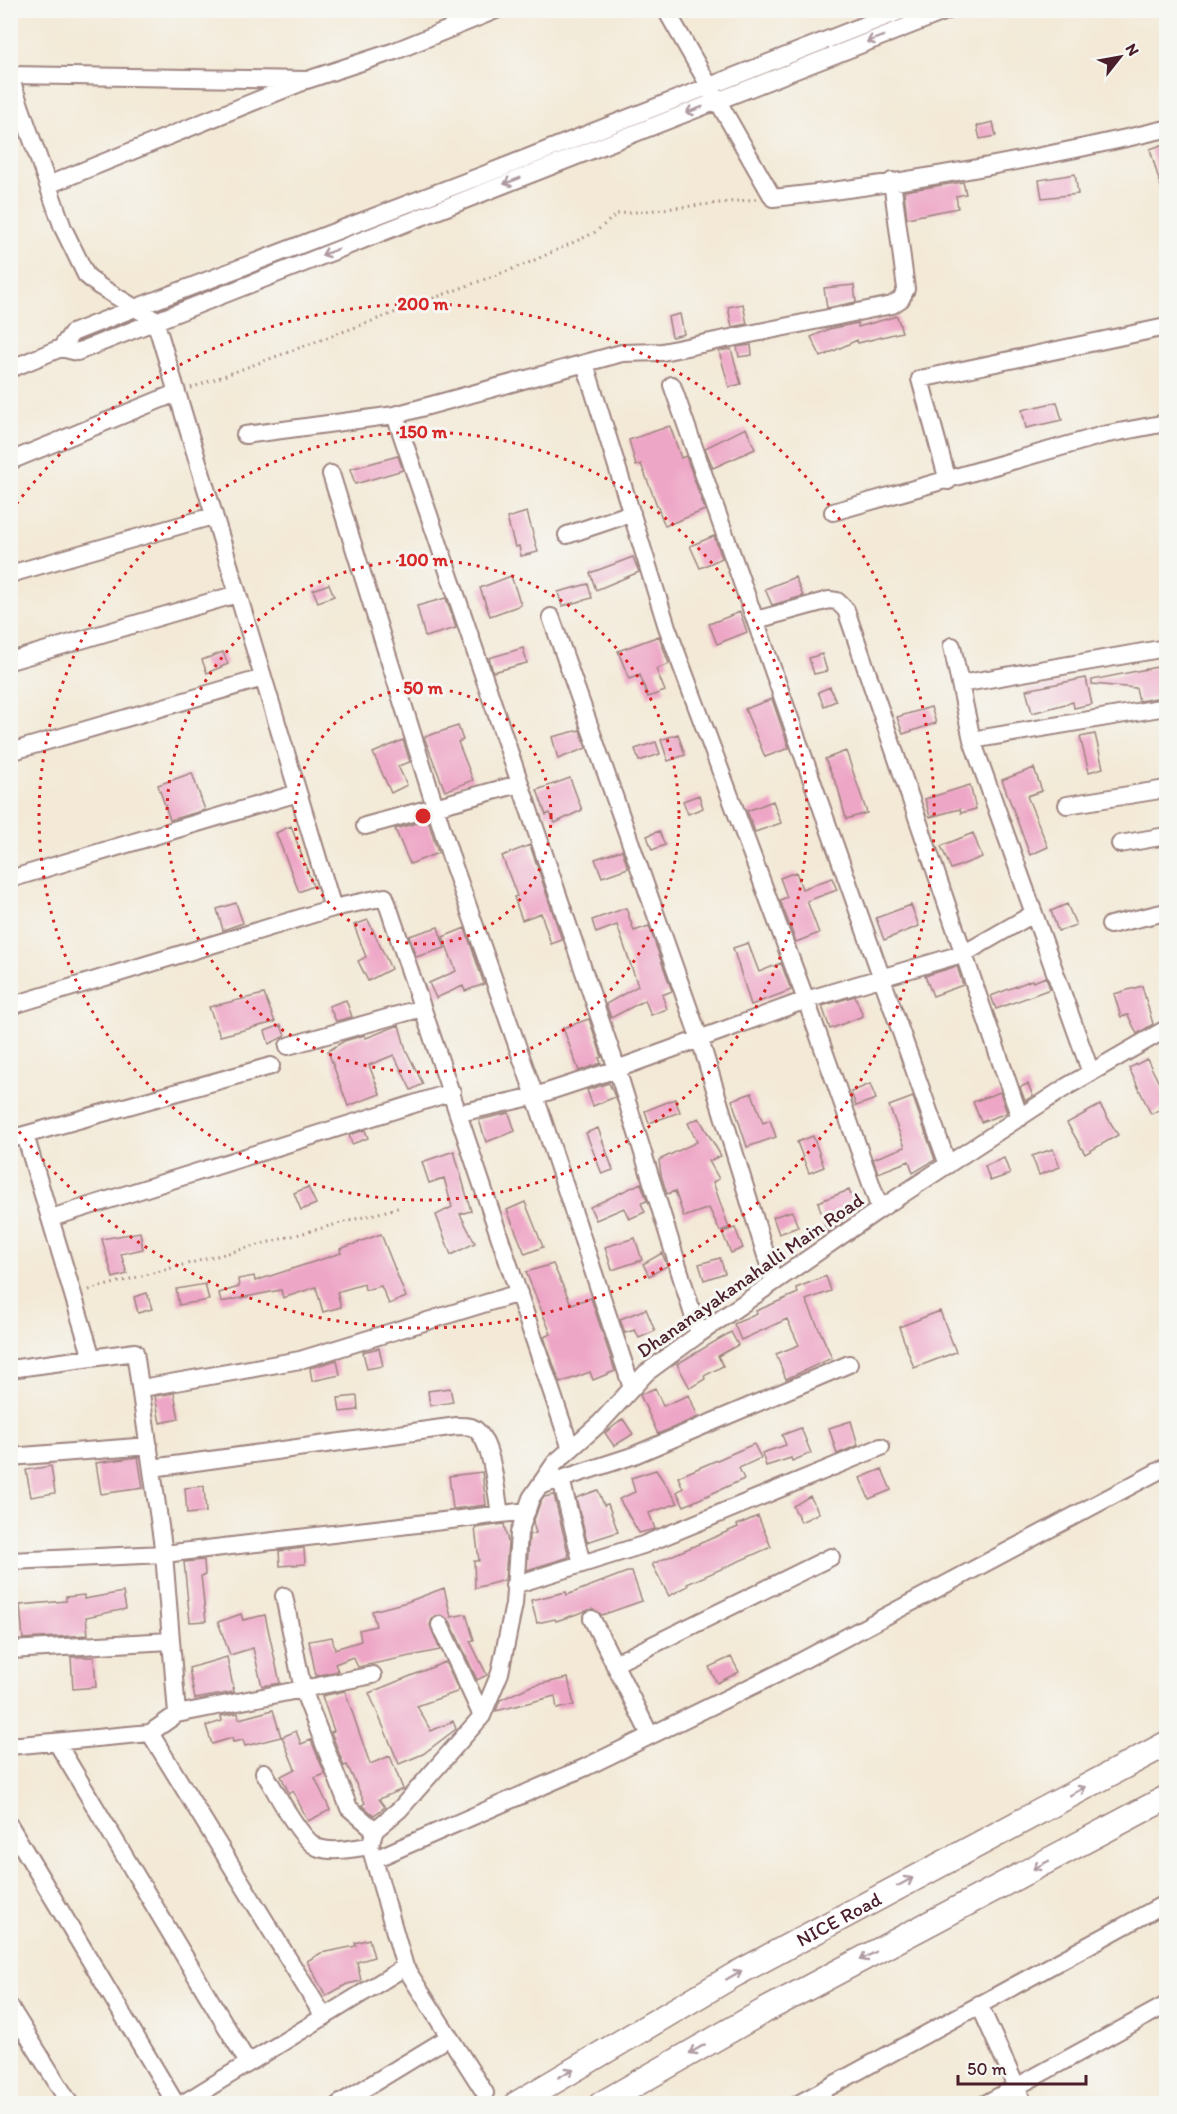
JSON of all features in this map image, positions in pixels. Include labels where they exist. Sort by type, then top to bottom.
[{"type":"highway","name":"NICE Road","points":[[516,2103],[736,1974],[1167,1744]]},
{"type":"highway","points":[[601,2103],[764,2011],[1167,1798]]},
{"type":"street","points":[[48,185],[308,80],[396,51],[495,10]]},
{"type":"street","points":[[666,10],[773,198],[892,182],[1058,155],[1167,129]]},
{"type":"street","points":[[10,369],[61,348],[72,333],[903,10]]},
{"type":"street","points":[[61,348],[78,352],[949,10]]},
{"type":"street","points":[[308,80],[10,76],[63,228],[86,275],[99,286],[155,321],[333,908]]},
{"type":"street","points":[[245,435],[395,415],[622,353],[662,352],[897,302],[906,289],[892,182]]},
{"type":"street","points":[[948,481],[920,379],[1167,327]]},
{"type":"street","points":[[585,364],[667,627],[806,1000],[880,1209]]},
{"type":"street","points":[[672,385],[948,1165]]},
{"type":"street","points":[[10,461],[176,393]]},
{"type":"street","points":[[395,415],[618,1069],[699,1334]]},
{"type":"street","points":[[833,512],[948,481],[1102,435],[1167,423]]},
{"type":"street","points":[[331,474],[453,864],[535,1096],[632,1388]]},
{"type":"street","points":[[567,535],[632,513]]},
{"type":"street","points":[[10,574],[213,516]]},
{"type":"street","points":[[10,661],[237,594]]},
{"type":"street","points":[[756,620],[829,600],[837,601],[846,610],[1020,1118]]},
{"type":"street","points":[[550,617],[700,1040],[774,1282]]},
{"type":"street","points":[[952,646],[972,740],[1091,1073]]},
{"type":"street","points":[[960,684],[1167,648]]},
{"type":"street","points":[[10,752],[263,678]]},
{"type":"street","points":[[972,740],[1167,707]]},
{"type":"street","points":[[365,826],[519,784]]},
{"type":"street","points":[[1067,805],[1167,789]]},
{"type":"street","points":[[10,879],[298,793]]},
{"type":"street","points":[[1120,844],[1167,836]]},
{"type":"street","points":[[10,1006],[333,908],[385,897],[460,1113],[571,1449]]},
{"type":"street","points":[[1110,925],[1167,912]]},
{"type":"street","points":[[460,1113],[535,1096],[700,1040],[806,1000],[965,953],[1033,914]]},
{"type":"street","points":[[288,1046],[422,1008]]},
{"type":"street","name":"Dhananayakanahalli Main Road","points":[[373,1845],[400,1809],[482,1716],[500,1673],[514,1604],[519,1533],[526,1511],[555,1463],[600,1423],[646,1373],[699,1334],[880,1209],[1091,1073],[1167,1029]]},
{"type":"street","points":[[93,1358],[51,1218],[18,1137],[271,1066]]},
{"type":"street","points":[[51,1218],[452,1092]]},
{"type":"street","points":[[141,1388],[300,1360],[519,1293]]},
{"type":"street","points":[[10,1369],[135,1352],[164,1554],[177,1714]]},
{"type":"street","points":[[540,1486],[632,1456],[849,1364]]},
{"type":"street","points":[[152,1468],[457,1426],[472,1427],[482,1434],[488,1445],[500,1514]]},
{"type":"street","points":[[10,1457],[149,1446]]},
{"type":"street","points":[[514,1586],[643,1545],[881,1447]]},
{"type":"street","points":[[264,1772],[305,1837],[316,1848],[334,1850],[373,1845],[586,1767],[777,1674],[1167,1467]]},
{"type":"street","points":[[561,1479],[582,1564]]},
{"type":"street","points":[[10,1561],[164,1554],[526,1511]]},
{"type":"street","points":[[614,1664],[831,1557]]},
{"type":"street","points":[[284,1596],[303,1690],[348,1808],[373,1845],[405,1967],[485,2093]]},
{"type":"street","points":[[592,1619],[650,1735]]},
{"type":"street","points":[[440,1625],[482,1716]]},
{"type":"street","points":[[10,1650],[170,1641]]},
{"type":"street","points":[[10,1746],[150,1733],[177,1714],[373,1675]]},
{"type":"street","points":[[150,1733],[324,2017]]},
{"type":"street","points":[[57,1743],[248,2063]]},
{"type":"street","points":[[10,1826],[176,2103]]},
{"type":"street","points":[[798,2103],[1167,1903]]},
{"type":"street","points":[[182,2103],[405,1967]]},
{"type":"street","points":[[979,2004],[1024,2103]]},
{"type":"street","points":[[985,2103],[1167,2005]]},
{"type":"street","points":[[10,2007],[70,2103]]},
{"type":"street","points":[[339,2103],[449,2037]]},
{"type":"path","points":[[176,393],[526,264],[594,233],[617,214],[773,198]]},
{"type":"path","points":[[74,1294],[401,1207]]},
{"type":"building","points":[[993,122],[996,136],[980,139],[977,126]]},
{"type":"building","points":[[1164,144],[1167,194],[1163,194],[1150,149]]},
{"type":"building","points":[[1075,174],[1078,194],[1042,198],[1039,180]]},
{"type":"building","points":[[963,182],[966,194],[956,196],[958,208],[907,218],[904,191]]},
{"type":"building","points":[[854,285],[856,302],[827,308],[824,288]]},
{"type":"building","points":[[743,304],[747,324],[732,327],[728,307]]},
{"type":"building","points":[[680,314],[684,334],[672,337],[668,317]]},
{"type":"building","points":[[897,316],[902,332],[858,343],[857,340],[821,357],[811,337],[829,329],[858,323],[858,327]]},
{"type":"building","points":[[751,345],[752,355],[739,357],[737,347]]},
{"type":"building","points":[[731,349],[741,384],[729,387],[719,351]]},
{"type":"building","points":[[1057,402],[1062,420],[1026,428],[1022,410]]},
{"type":"building","points":[[670,426],[681,458],[686,456],[705,510],[665,526],[641,464],[636,466],[629,440]]},
{"type":"building","points":[[746,428],[755,449],[713,468],[705,448]]},
{"type":"building","points":[[398,456],[403,470],[355,484],[350,469]]},
{"type":"building","points":[[527,512],[538,552],[521,556],[519,546],[515,547],[507,518]]},
{"type":"building","points":[[714,536],[722,558],[700,568],[690,546]]},
{"type":"building","points":[[633,557],[639,572],[596,590],[590,573]]},
{"type":"building","points":[[511,576],[521,605],[490,616],[480,588]]},
{"type":"building","points":[[795,577],[803,596],[772,605],[765,589]]},
{"type":"building","points":[[329,584],[334,596],[318,602],[313,590]]},
{"type":"building","points":[[588,584],[592,598],[562,606],[558,592]]},
{"type":"building","points":[[446,598],[456,628],[425,637],[417,606]]},
{"type":"building","points":[[740,612],[747,632],[717,644],[709,624]]},
{"type":"building","points":[[659,636],[669,664],[656,669],[665,691],[648,697],[640,675],[629,679],[618,651]]},
{"type":"building","points":[[523,648],[527,663],[493,672],[489,658]]},
{"type":"building","points":[[223,652],[228,664],[207,673],[202,660]]},
{"type":"building","points":[[822,654],[827,671],[814,674],[809,658]]},
{"type":"building","points":[[1157,667],[1162,697],[1139,701],[1136,688],[1092,684],[1092,680]]},
{"type":"building","points":[[1086,678],[1092,704],[1074,708],[1073,702],[1032,713],[1026,690]]},
{"type":"building","points":[[830,687],[836,701],[824,706],[818,692]]},
{"type":"building","points":[[772,699],[789,748],[765,757],[745,709]]},
{"type":"building","points":[[931,707],[936,723],[903,734],[897,717]]},
{"type":"building","points":[[458,726],[463,740],[458,742],[473,780],[445,791],[424,737]]},
{"type":"building","points":[[580,730],[586,748],[558,759],[552,737]]},
{"type":"building","points":[[678,734],[685,755],[668,761],[661,740]]},
{"type":"building","points":[[1095,734],[1103,768],[1089,772],[1080,737]]},
{"type":"building","points":[[403,740],[410,762],[398,766],[407,785],[391,793],[373,753]]},
{"type":"building","points":[[656,742],[660,754],[639,761],[635,749]]},
{"type":"building","points":[[846,751],[867,813],[846,819],[838,788],[825,759]]},
{"type":"building","points":[[1034,768],[1042,791],[1027,796],[1048,847],[1030,855],[1002,780]]},
{"type":"building","points":[[192,773],[205,810],[170,820],[158,785]]},
{"type":"building","points":[[570,778],[582,810],[555,823],[550,813],[546,815],[537,790]]},
{"type":"building","points":[[970,785],[976,809],[961,813],[960,809],[930,817],[925,799]]},
{"type":"building","points":[[699,795],[703,808],[688,814],[683,801]]},
{"type":"building","points":[[773,801],[781,823],[755,832],[747,811]]},
{"type":"building","points":[[428,820],[438,853],[410,864],[395,829]]},
{"type":"building","points":[[291,826],[313,886],[299,892],[276,833]]},
{"type":"building","points":[[659,831],[665,845],[652,850],[647,836]]},
{"type":"building","points":[[973,833],[982,857],[951,869],[941,846]]},
{"type":"building","points":[[530,845],[562,940],[551,944],[541,913],[522,920],[514,897],[517,896],[502,856]]},
{"type":"building","points":[[622,850],[628,868],[602,877],[595,859]]},
{"type":"building","points":[[796,872],[802,889],[832,878],[837,890],[807,901],[819,933],[796,942],[780,900],[787,897],[780,878]]},
{"type":"building","points":[[236,903],[243,923],[223,930],[217,909]]},
{"type":"building","points":[[1067,904],[1076,925],[1058,931],[1051,911]]},
{"type":"building","points":[[911,905],[919,926],[884,940],[876,918]]},
{"type":"building","points":[[626,908],[634,931],[649,926],[672,991],[662,995],[667,1009],[651,1015],[645,1000],[611,1018],[606,1004],[638,986],[617,925],[596,933],[592,920]]},
{"type":"building","points":[[368,920],[391,969],[368,981],[358,961],[366,957],[354,925]]},
{"type":"building","points":[[438,927],[445,948],[416,957],[409,936]]},
{"type":"building","points":[[465,928],[484,984],[465,991],[463,986],[436,998],[429,983],[456,971],[443,937]]},
{"type":"building","points":[[748,943],[759,972],[781,963],[791,990],[751,1005],[733,948]]},
{"type":"building","points":[[957,966],[963,985],[933,996],[925,976]]},
{"type":"building","points":[[1046,977],[1050,989],[996,1009],[991,996]]},
{"type":"building","points":[[1142,986],[1153,1024],[1137,1034],[1128,1015],[1121,1017],[1114,994]]},
{"type":"building","points":[[264,994],[275,1022],[220,1036],[209,1007]]},
{"type":"building","points":[[855,996],[863,1016],[830,1029],[822,1006]]},
{"type":"building","points":[[346,1000],[352,1017],[336,1021],[329,1006]]},
{"type":"building","points":[[589,1019],[602,1057],[599,1058],[601,1063],[579,1071],[563,1028]]},
{"type":"building","points":[[281,1025],[285,1036],[269,1044],[265,1031]]},
{"type":"building","points":[[399,1025],[406,1050],[423,1084],[411,1090],[394,1055],[369,1065],[380,1094],[348,1106],[328,1051],[344,1041],[365,1035],[366,1038]]},
{"type":"building","points":[[1147,1059],[1167,1099],[1167,1106],[1151,1114],[1129,1068]]},
{"type":"building","points":[[609,1083],[615,1097],[593,1106],[587,1090]]},
{"type":"building","points":[[870,1084],[876,1099],[856,1106],[851,1092]]},
{"type":"building","points":[[1028,1084],[1033,1096],[1025,1101],[1020,1087]]},
{"type":"building","points":[[1000,1092],[1007,1113],[981,1122],[973,1102]]},
{"type":"building","points":[[752,1093],[763,1123],[770,1120],[776,1137],[747,1147],[732,1100]]},
{"type":"building","points":[[913,1097],[935,1160],[913,1173],[909,1161],[878,1173],[873,1159],[905,1147],[889,1106]]},
{"type":"building","points":[[675,1099],[680,1112],[649,1123],[645,1111]]},
{"type":"building","points":[[1100,1105],[1118,1135],[1085,1154],[1067,1123]]},
{"type":"building","points":[[509,1113],[515,1131],[486,1142],[479,1120]]},
{"type":"building","points":[[699,1118],[721,1156],[709,1161],[719,1179],[713,1182],[729,1228],[720,1231],[709,1208],[684,1217],[675,1191],[667,1194],[661,1175],[659,1160],[697,1142],[688,1123]]},
{"type":"building","points":[[598,1128],[613,1170],[602,1174],[586,1133]]},
{"type":"building","points":[[365,1130],[368,1138],[352,1144],[349,1135]]},
{"type":"building","points":[[813,1136],[824,1167],[809,1173],[797,1142]]},
{"type":"building","points":[[1053,1149],[1060,1167],[1039,1175],[1032,1156]]},
{"type":"building","points":[[454,1151],[471,1211],[460,1214],[475,1243],[451,1255],[436,1215],[452,1207],[444,1178],[429,1183],[422,1162]]},
{"type":"building","points":[[1004,1158],[1010,1174],[990,1181],[985,1166]]},
{"type":"building","points":[[641,1183],[647,1201],[641,1203],[645,1212],[629,1219],[624,1208],[596,1220],[590,1207]]},
{"type":"building","points":[[308,1187],[316,1204],[301,1210],[294,1193]]},
{"type":"building","points":[[849,1190],[855,1205],[838,1212],[842,1222],[827,1233],[818,1202]]},
{"type":"building","points":[[525,1202],[543,1247],[525,1254],[507,1210]]},
{"type":"building","points":[[792,1211],[798,1227],[779,1234],[773,1217]]},
{"type":"building","points":[[735,1228],[743,1248],[731,1253],[722,1232]]},
{"type":"building","points":[[140,1232],[143,1249],[121,1254],[127,1274],[113,1278],[102,1239]]},
{"type":"building","points":[[381,1234],[406,1297],[389,1304],[381,1286],[365,1290],[364,1284],[337,1292],[341,1307],[323,1312],[316,1287],[283,1298],[281,1290],[221,1302],[219,1293],[239,1287],[238,1279],[254,1276],[255,1281],[341,1253],[340,1249]]},
{"type":"building","points":[[635,1238],[642,1260],[612,1270],[605,1247]]},
{"type":"building","points":[[662,1253],[667,1266],[649,1276],[643,1264]]},
{"type":"building","points":[[720,1258],[725,1273],[704,1280],[699,1264]]},
{"type":"building","points":[[553,1264],[571,1304],[591,1298],[615,1371],[593,1380],[590,1372],[560,1383],[544,1337],[551,1334],[526,1272]]},
{"type":"building","points":[[826,1276],[831,1291],[806,1300],[832,1358],[786,1379],[776,1354],[799,1345],[787,1319],[741,1340],[734,1324],[757,1314],[756,1311],[798,1293],[796,1288]]},
{"type":"building","points":[[205,1284],[209,1300],[179,1305],[176,1289]]},
{"type":"building","points":[[147,1293],[152,1309],[138,1313],[134,1297]]},
{"type":"building","points":[[646,1309],[655,1331],[639,1338],[635,1330],[625,1333],[620,1319]]},
{"type":"building","points":[[940,1311],[956,1352],[914,1368],[899,1327]]},
{"type":"building","points":[[731,1332],[738,1345],[718,1356],[723,1366],[704,1376],[705,1379],[690,1388],[677,1364]]},
{"type":"building","points":[[379,1348],[383,1366],[367,1369],[363,1352]]},
{"type":"building","points":[[337,1360],[340,1375],[312,1381],[310,1368]]},
{"type":"building","points":[[450,1388],[453,1402],[430,1406],[428,1391]]},
{"type":"building","points":[[655,1388],[663,1406],[689,1395],[698,1417],[658,1434],[640,1395]]},
{"type":"building","points":[[174,1393],[179,1419],[160,1423],[155,1396]]},
{"type":"building","points":[[357,1396],[358,1410],[340,1412],[338,1398]]},
{"type":"building","points":[[623,1419],[633,1434],[614,1446],[605,1433]]},
{"type":"building","points":[[851,1421],[858,1445],[837,1454],[829,1428]]},
{"type":"building","points":[[801,1428],[811,1453],[792,1461],[791,1458],[766,1466],[762,1453],[786,1445],[782,1435]]},
{"type":"building","points":[[754,1444],[761,1458],[739,1468],[744,1479],[684,1506],[677,1492],[683,1488],[678,1477]]},
{"type":"building","points":[[138,1457],[143,1488],[101,1494],[96,1463]]},
{"type":"building","points":[[51,1466],[55,1493],[31,1497],[26,1470]]},
{"type":"building","points":[[882,1469],[891,1490],[869,1499],[860,1478]]},
{"type":"building","points":[[656,1470],[678,1503],[649,1513],[655,1529],[639,1533],[619,1499],[635,1492],[631,1478]]},
{"type":"building","points":[[482,1472],[486,1505],[453,1509],[449,1476]]},
{"type":"building","points":[[204,1486],[206,1512],[187,1514],[185,1488]]},
{"type":"building","points":[[598,1490],[604,1505],[608,1504],[618,1532],[587,1542],[576,1498]]},
{"type":"building","points":[[554,1495],[569,1557],[527,1570],[529,1535],[536,1533],[533,1523],[540,1503],[544,1497]]},
{"type":"building","points":[[810,1496],[819,1513],[801,1522],[793,1506]]},
{"type":"building","points":[[758,1516],[771,1547],[687,1584],[688,1586],[669,1596],[652,1564]]},
{"type":"building","points":[[504,1524],[508,1543],[505,1580],[475,1588],[474,1561],[479,1561],[475,1528]]},
{"type":"building","points":[[304,1548],[305,1564],[280,1566],[279,1551]]},
{"type":"building","points":[[204,1560],[205,1575],[201,1576],[206,1621],[190,1622],[184,1562]]},
{"type":"building","points":[[632,1572],[642,1601],[602,1615],[592,1609],[556,1621],[555,1619],[537,1623],[531,1600],[566,1592],[567,1595]]},
{"type":"building","points":[[444,1588],[451,1617],[466,1614],[474,1640],[470,1641],[487,1675],[477,1680],[450,1621],[440,1615],[432,1619],[430,1625],[440,1650],[358,1667],[353,1657],[335,1664],[338,1671],[316,1676],[309,1641],[332,1637],[335,1649],[361,1641],[359,1630],[376,1626],[372,1611],[407,1602]]},
{"type":"building","points":[[123,1592],[126,1609],[86,1617],[88,1635],[23,1639],[20,1605],[66,1601],[66,1597],[84,1595],[84,1599]]},
{"type":"building","points":[[241,1614],[243,1620],[265,1615],[280,1683],[262,1686],[253,1648],[230,1655],[218,1622]]},
{"type":"building","points":[[71,1657],[94,1657],[96,1687],[73,1689]]},
{"type":"building","points":[[227,1657],[234,1692],[195,1699],[189,1668]]},
{"type":"building","points":[[731,1657],[739,1672],[717,1683],[709,1667]]},
{"type":"building","points":[[445,1662],[458,1689],[457,1692],[417,1706],[431,1731],[453,1721],[456,1729],[423,1754],[399,1764],[369,1693]]},
{"type":"building","points":[[568,1678],[574,1705],[557,1709],[555,1696],[496,1711],[500,1700],[531,1686]]},
{"type":"building","points":[[345,1691],[370,1764],[390,1756],[403,1789],[379,1799],[385,1807],[374,1815],[362,1805],[365,1803],[347,1765],[344,1766],[331,1732],[334,1731],[322,1696]]},
{"type":"building","points":[[273,1710],[281,1737],[245,1746],[243,1740],[233,1742],[232,1738],[212,1744],[206,1726],[222,1721],[221,1716],[238,1713],[239,1719]]},
{"type":"building","points":[[296,1731],[301,1744],[311,1740],[325,1774],[315,1778],[330,1810],[308,1821],[293,1791],[289,1793],[281,1776],[295,1769],[282,1737]]},
{"type":"building","points":[[369,1939],[374,1957],[357,1962],[361,1981],[347,1984],[326,1996],[307,1961],[321,1953],[356,1946],[355,1943]]}]
